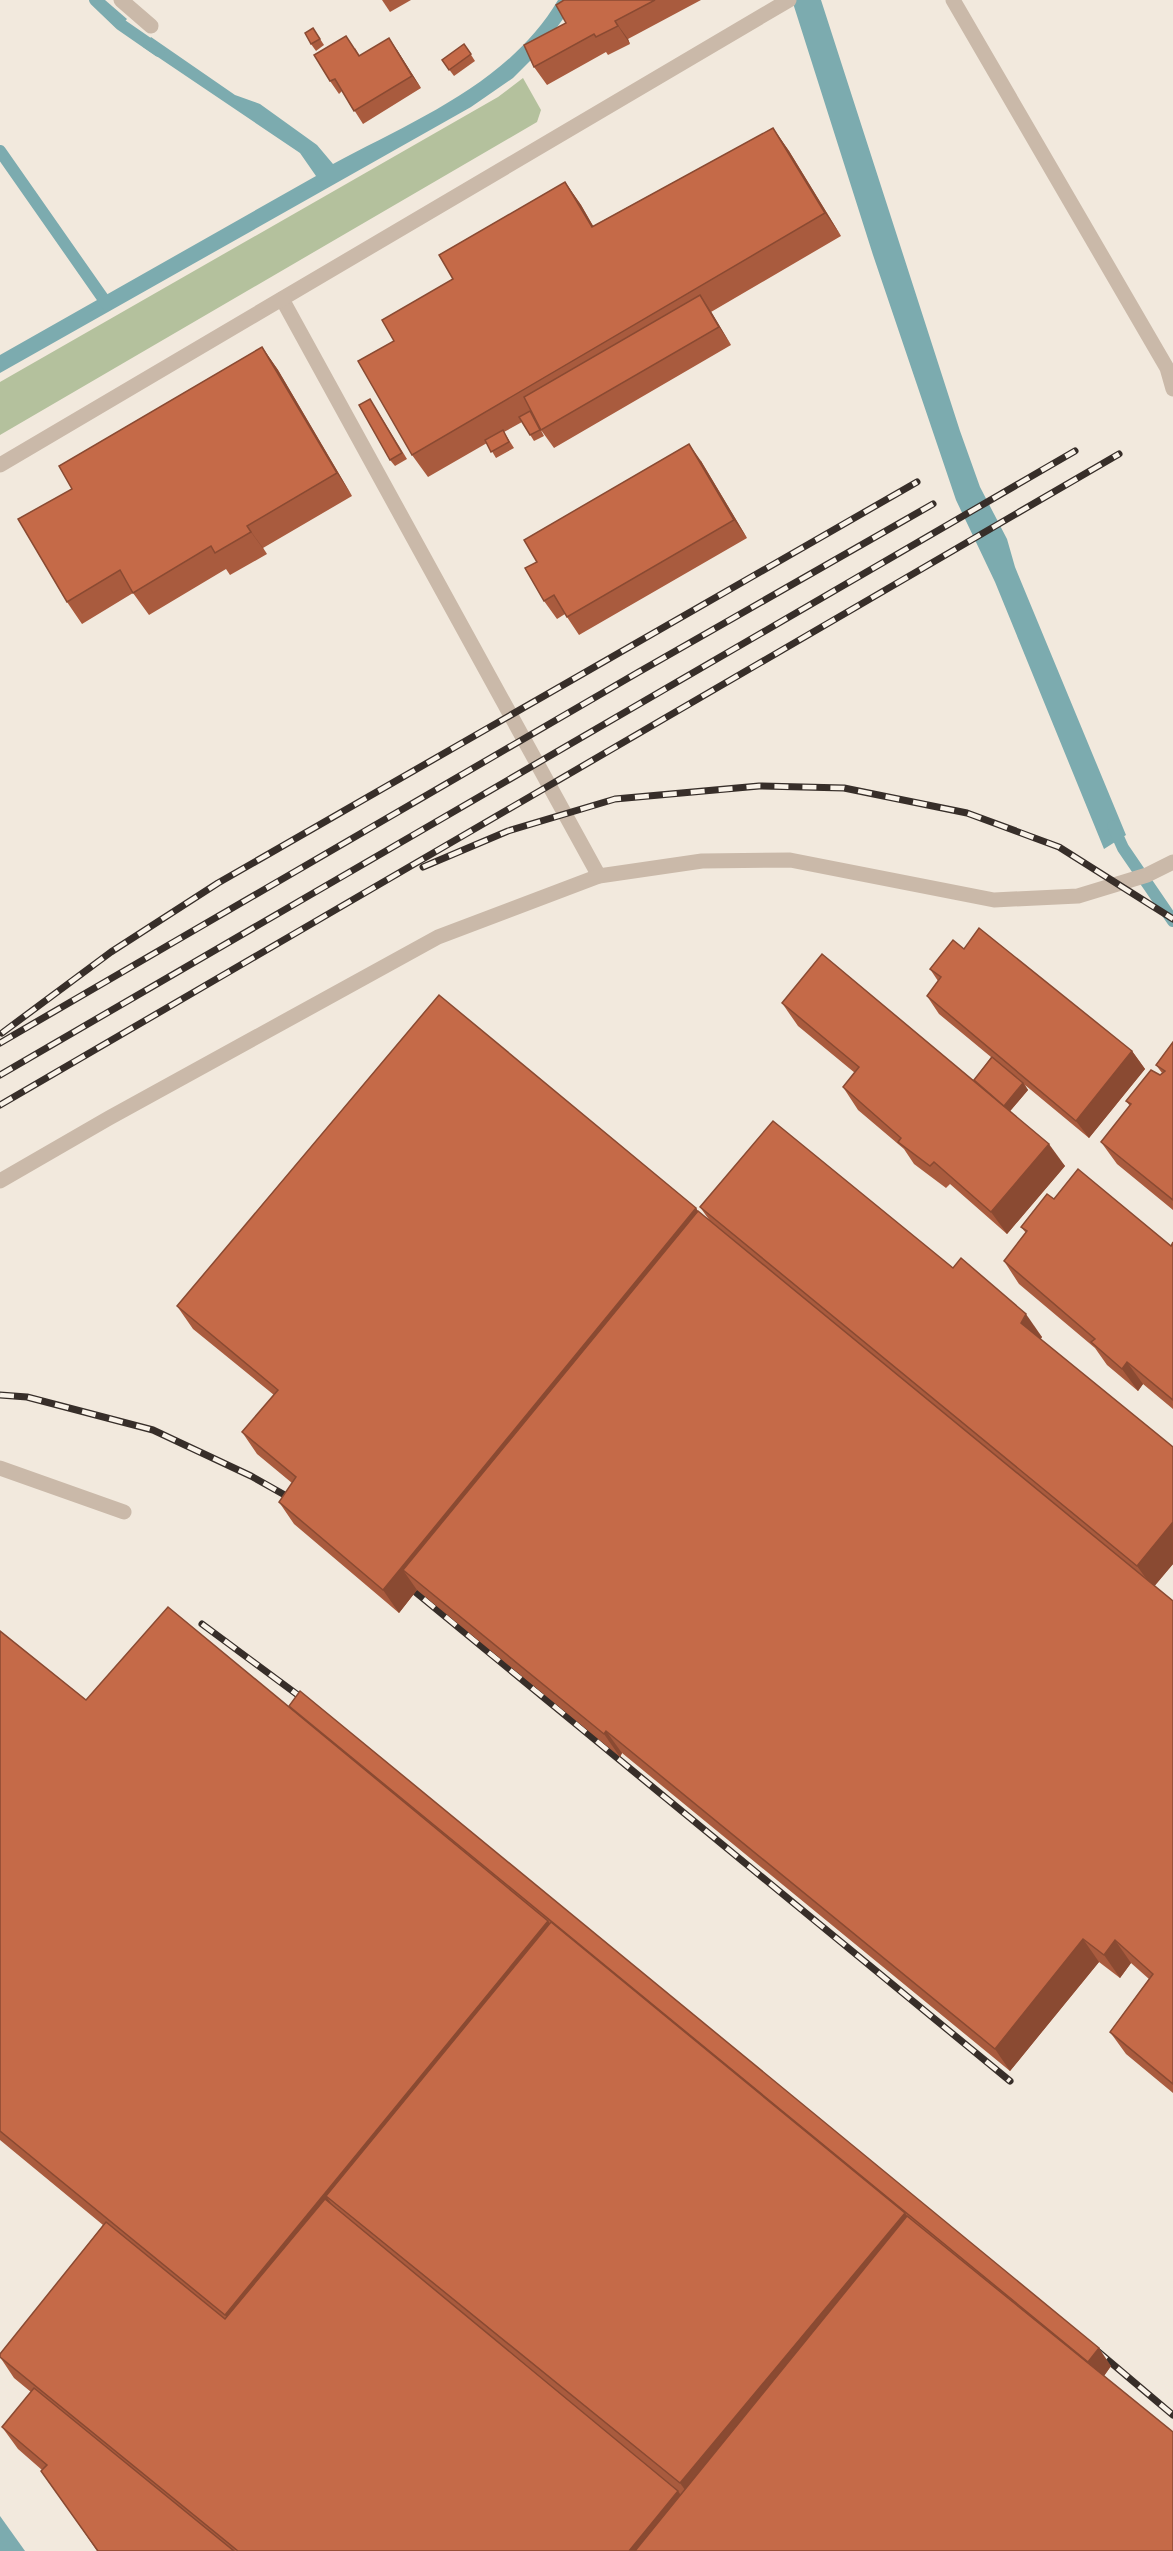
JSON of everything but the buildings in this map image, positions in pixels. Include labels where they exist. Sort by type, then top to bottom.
[{"type":"lane","points":[[121,0],[151,26]]},
{"type":"lane","points":[[0,465],[789,0]]},
{"type":"lane","points":[[953,0],[1167,368],[1173,389]]},
{"type":"lane","points":[[282,300],[599,876]]},
{"type":"lane","points":[[0,1181],[119,1112],[438,937],[599,876],[702,861],[790,860],[994,900],[1078,896],[1147,875],[1173,862]]},
{"type":"lane","points":[[0,1468],[124,1512]]},
{"type":"green space","points":[[523,78],[541,110],[537,122],[0,435],[0,382],[498,97]]},
{"type":"water","points":[[89,0],[105,0],[127,19],[119,28]]},
{"type":"water","points":[[558,0],[577,0],[538,53],[513,78],[471,107],[0,373],[0,355],[316,176],[300,153],[143,47],[151,37],[235,95],[260,104],[317,145],[333,164],[427,115],[487,77],[538,29]]},
{"type":"water","points":[[792,0],[821,0],[980,487],[1007,539],[1015,567],[1126,835],[1104,849],[995,582],[956,500],[873,255]]},
{"type":"water","points":[[0,2516],[25,2551],[0,2551]]},
{"type":"waterway","points":[[95,0],[120,24],[159,51]]},
{"type":"waterway","points":[[0,151],[107,304]]},
{"type":"waterway","points":[[1113,826],[1123,848],[1173,921]]},
{"type":"railway","points":[[0,1075],[1075,451]]},
{"type":"railway","points":[[0,1105],[1119,454]]},
{"type":"railway","points":[[2,1033],[111,952],[218,883],[917,482]]},
{"type":"railway","points":[[0,1043],[933,504]]},
{"type":"railway","points":[[423,867],[508,831],[615,799],[759,786],[844,788],[967,813],[1059,847],[1173,919]]},
{"type":"railway","points":[[0,1395],[27,1397],[153,1430],[251,1476],[299,1503]]},
{"type":"railway","points":[[402,1581],[1010,2081]]},
{"type":"railway","points":[[202,1624],[310,1704]]},
{"type":"railway","points":[[1096,2350],[1173,2415]]}]
